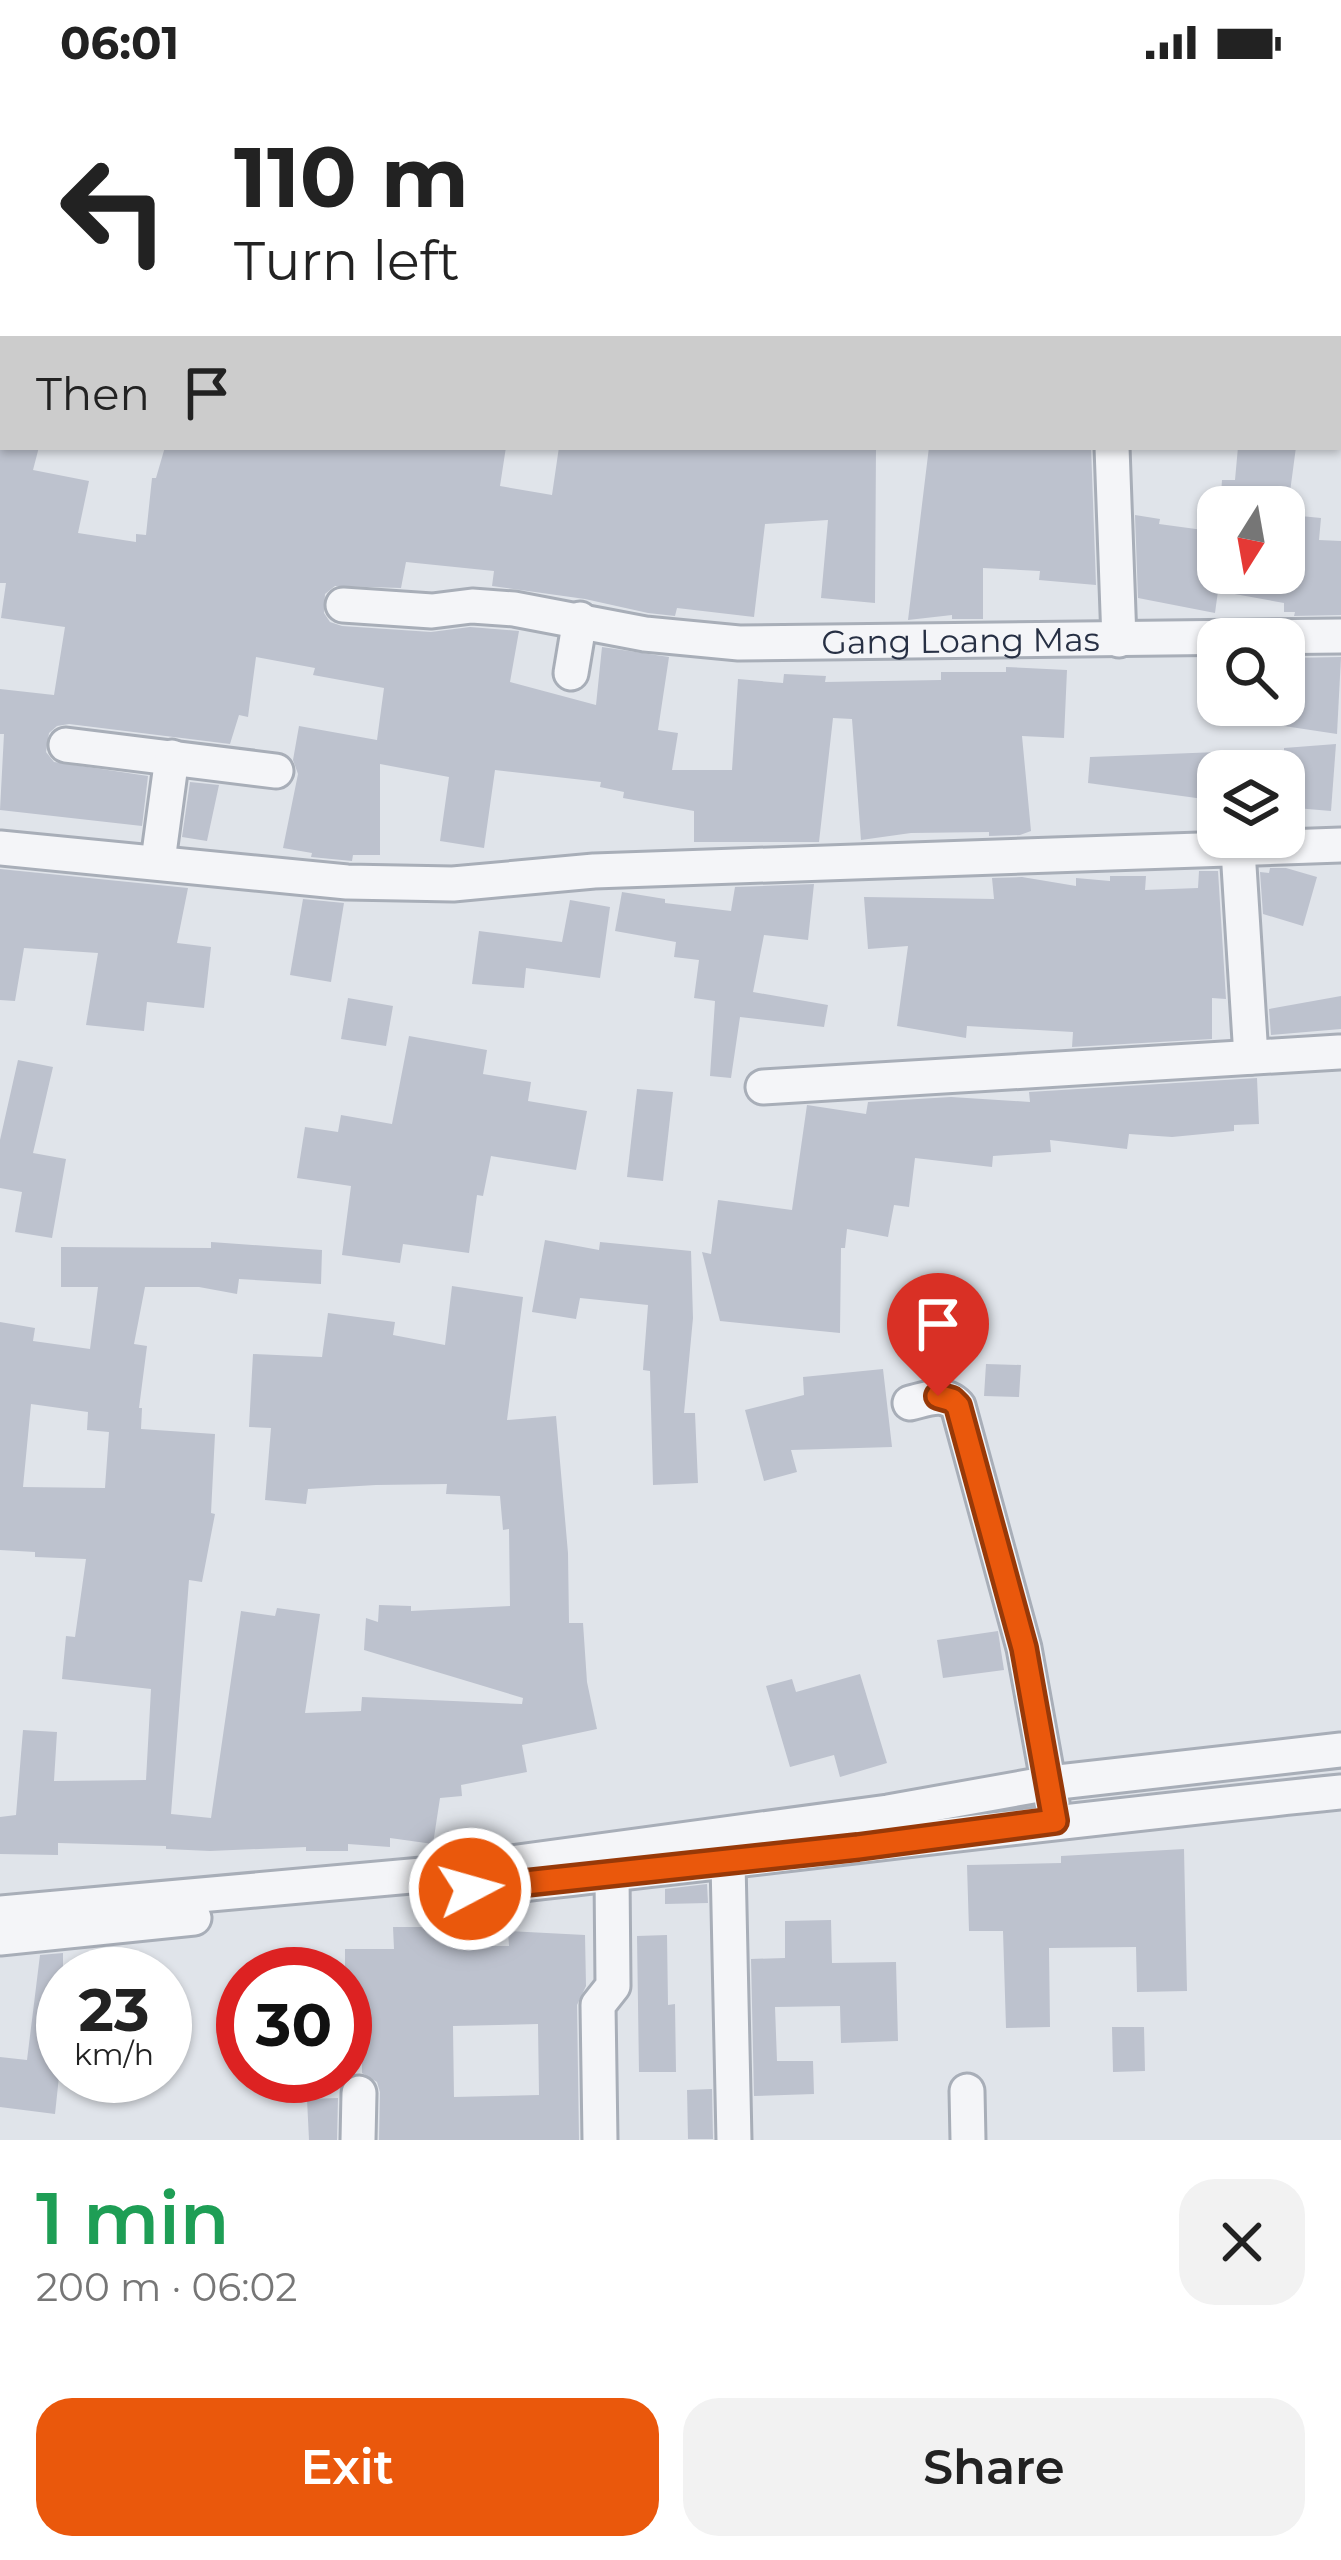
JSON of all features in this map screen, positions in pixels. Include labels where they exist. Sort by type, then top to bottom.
[{"type":"street","points":[[1112,450],[1119,640]]},
{"type":"street","name":"Gang Loang Mas","points":[[344,605],[432,611],[514,609],[646,634],[739,643],[1341,636]]},
{"type":"street","points":[[571,673],[580,619]]},
{"type":"street","points":[[66,745],[276,772]]},
{"type":"street","points":[[158,861],[172,757]]},
{"type":"street","points":[[1305,847],[1341,845]]},
{"type":"street","points":[[0,848],[346,881],[453,884],[594,872],[1197,851]]},
{"type":"street","points":[[1239,858],[1251,1057]]},
{"type":"street","points":[[763,1087],[1339,1052]]},
{"type":"street","points":[[910,1403],[938,1396],[958,1406],[1024,1648],[1052,1800]]},
{"type":"street","points":[[0,1938],[728,1862],[1341,1750]]},
{"type":"street","points":[[0,1913],[422,1875],[888,1812],[1052,1800],[1341,1792]]},
{"type":"street","points":[[728,1862],[734,2140]]},
{"type":"street","points":[[600,2140],[598,2006],[613,1986],[612,1874]]},
{"type":"street","points":[[967,2091],[968,2140]]},
{"type":"street","points":[[358,2140],[359,2103]]},
{"type":"building","points":[[0,450],[38,450],[33,470],[89,481],[78,533],[136,542],[136,534],[146,535],[152,478],[156,478],[164,450],[506,450],[500,486],[552,495],[559,450],[876,450],[875,603],[821,598],[828,520],[765,524],[754,617],[677,608],[675,616],[648,613],[492,586],[494,571],[406,562],[401,588],[335,586],[325,594],[324,613],[330,622],[342,626],[519,631],[510,682],[596,705],[602,647],[669,657],[658,730],[678,733],[672,770],[732,770],[738,679],[783,683],[784,674],[826,676],[825,682],[941,680],[941,672],[1006,672],[1006,667],[1067,670],[1064,738],[1022,736],[1031,831],[1020,835],[911,833],[861,840],[852,719],[833,718],[819,842],[694,842],[694,811],[623,798],[624,792],[600,787],[601,782],[495,770],[484,848],[440,841],[449,777],[380,764],[380,855],[353,855],[352,861],[311,857],[312,853],[283,848],[298,774],[293,760],[299,726],[377,740],[384,688],[313,675],[315,668],[256,657],[248,717],[239,715],[230,744],[69,724],[49,733],[46,752],[54,762],[148,776],[142,826],[0,810],[4,734],[0,734],[0,689],[54,695],[65,627],[1,618],[6,583],[0,583]]},
{"type":"building","points":[[929,450],[1091,450],[1096,585],[1039,580],[1040,571],[983,568],[983,619],[952,619],[952,615],[908,620]]},
{"type":"building","points":[[1238,450],[1296,450],[1291,486],[1222,486],[1222,480],[1235,480]]},
{"type":"building","points":[[1135,515],[1197,529],[1197,594],[1218,594],[1215,613],[1138,598]]},
{"type":"building","points":[[1305,516],[1321,518],[1319,540],[1341,541],[1341,615],[1294,616],[1295,612],[1284,612],[1284,603],[1234,594],[1305,594]]},
{"type":"building","points":[[1341,657],[1337,734],[1284,726],[1305,726],[1305,658]]},
{"type":"building","points":[[1336,744],[1331,811],[1305,809],[1305,750],[1284,748]]},
{"type":"building","points":[[1197,753],[1197,798],[1088,783],[1090,757]]},
{"type":"building","points":[[190,782],[219,785],[207,841],[182,837]]},
{"type":"building","points":[[1270,868],[1317,877],[1303,926],[1263,914],[1260,872],[1269,873]]},
{"type":"building","points":[[0,869],[188,888],[177,943],[211,947],[204,1008],[147,1002],[144,1031],[86,1025],[98,953],[24,948],[15,1001],[0,1000]]},
{"type":"building","points":[[1199,871],[1218,871],[1226,999],[1212,998],[1212,1039],[1072,1047],[1073,1032],[967,1026],[966,1038],[897,1026],[908,946],[868,949],[864,897],[994,899],[992,878],[1022,877],[1076,886],[1076,878],[1110,881],[1110,876],[1146,876],[1145,890],[1198,888]]},
{"type":"building","points":[[814,884],[808,940],[764,935],[753,992],[828,1005],[824,1027],[740,1017],[731,1078],[710,1076],[715,1001],[694,998],[699,960],[674,957],[676,942],[615,931],[622,892],[731,911],[735,887]]},
{"type":"building","points":[[303,899],[344,903],[331,982],[290,975]]},
{"type":"building","points":[[570,900],[610,907],[600,978],[526,968],[524,988],[472,984],[479,931],[562,942]]},
{"type":"building","points":[[1341,996],[1341,1029],[1271,1035],[1269,1009]]},
{"type":"building","points":[[348,998],[393,1006],[386,1046],[341,1039]]},
{"type":"building","points":[[409,1036],[487,1050],[483,1074],[531,1082],[528,1101],[587,1111],[576,1170],[491,1156],[483,1196],[477,1195],[469,1253],[403,1244],[400,1263],[342,1255],[351,1186],[297,1178],[305,1127],[338,1132],[341,1115],[392,1124]]},
{"type":"building","points":[[18,1060],[53,1067],[33,1153],[66,1159],[52,1238],[15,1232],[22,1192],[0,1188],[0,1140]]},
{"type":"building","points":[[1257,1078],[1259,1124],[1234,1125],[1234,1131],[1172,1137],[1129,1134],[1127,1149],[1050,1140],[1051,1152],[993,1156],[992,1167],[915,1158],[909,1207],[894,1205],[888,1237],[847,1229],[845,1248],[841,1248],[840,1333],[720,1321],[702,1252],[711,1254],[718,1200],[792,1210],[807,1105],[866,1114],[868,1102],[951,1097],[1030,1102],[1029,1092]]},
{"type":"building","points":[[637,1089],[673,1092],[663,1181],[627,1177]]},
{"type":"building","points":[[545,1240],[599,1250],[600,1242],[691,1251],[693,1318],[684,1413],[695,1413],[698,1483],[653,1485],[650,1371],[643,1370],[648,1305],[580,1298],[576,1319],[532,1312]]},
{"type":"building","points":[[211,1242],[322,1250],[321,1284],[239,1279],[237,1294],[199,1287],[145,1287],[134,1344],[147,1346],[141,1429],[215,1434],[211,1513],[215,1514],[202,1582],[189,1580],[171,1814],[211,1818],[241,1611],[275,1616],[277,1608],[320,1614],[305,1713],[361,1711],[362,1697],[522,1704],[523,1698],[364,1650],[366,1618],[378,1622],[379,1605],[411,1606],[411,1611],[510,1606],[509,1529],[503,1530],[500,1496],[446,1494],[447,1484],[376,1485],[308,1489],[306,1504],[265,1500],[271,1428],[249,1427],[253,1354],[322,1357],[328,1313],[395,1322],[393,1335],[445,1345],[452,1286],[523,1297],[507,1420],[556,1416],[569,1623],[583,1623],[587,1682],[597,1729],[522,1745],[527,1772],[461,1785],[462,1796],[440,1798],[433,1844],[390,1838],[390,1847],[348,1844],[348,1851],[306,1851],[306,1847],[210,1851],[58,1843],[58,1855],[0,1854],[0,1817],[16,1815],[23,1730],[57,1732],[54,1781],[146,1780],[151,1689],[62,1679],[66,1636],[75,1637],[86,1559],[0,1550],[0,1322],[35,1328],[33,1341],[90,1349],[98,1287],[61,1287],[61,1247],[211,1248]],"holes":[[[31,1404],[88,1412],[87,1430],[109,1432],[105,1488],[23,1487]]]},
{"type":"building","points":[[986,1364],[1021,1365],[1019,1397],[984,1396]]},
{"type":"building","points":[[883,1369],[892,1447],[791,1450],[797,1472],[764,1481],[745,1410],[804,1395],[803,1377]]},
{"type":"building","points":[[998,1631],[1004,1670],[943,1678],[937,1640]]},
{"type":"building","points":[[860,1674],[887,1763],[840,1777],[834,1755],[790,1767],[766,1686],[792,1679],[796,1692]]},
{"type":"building","points":[[1184,1849],[1187,1991],[1137,1992],[1136,1947],[1049,1948],[1050,2027],[1006,2028],[1003,1931],[969,1931],[967,1865],[1061,1863],[1061,1856]]},
{"type":"building","points":[[707,1884],[708,1903],[665,1904],[665,1889]]},
{"type":"building","points":[[831,1920],[832,1963],[896,1962],[898,2041],[841,2043],[840,2006],[775,2007],[777,2061],[813,2061],[814,2094],[754,2096],[751,1959],[785,1958],[785,1921]]},
{"type":"building","points":[[393,1927],[447,1927],[447,1946],[509,1946],[508,1931],[585,1935],[586,1986],[577,2005],[579,2140],[379,2140],[380,2092],[372,2079],[372,1949],[394,1949]],"holes":[[[538,2024],[539,2095],[454,2097],[453,2026]]]},
{"type":"building","points":[[667,1935],[676,2072],[639,2072],[637,1936]]},
{"type":"building","points":[[36,1987],[36,2103],[56,2103],[55,2114],[0,2107],[0,2057],[27,2060]]},
{"type":"building","points":[[1112,2027],[1144,2027],[1145,2071],[1113,2072]]},
{"type":"building","points":[[712,2089],[713,2139],[688,2139],[687,2090]]},
{"type":"building","points":[[307,2103],[338,2103],[337,2140],[309,2140]]},
{"type":"route","points":[[470,1889],[1055,1821],[1024,1648],[958,1406],[938,1396]]}]
